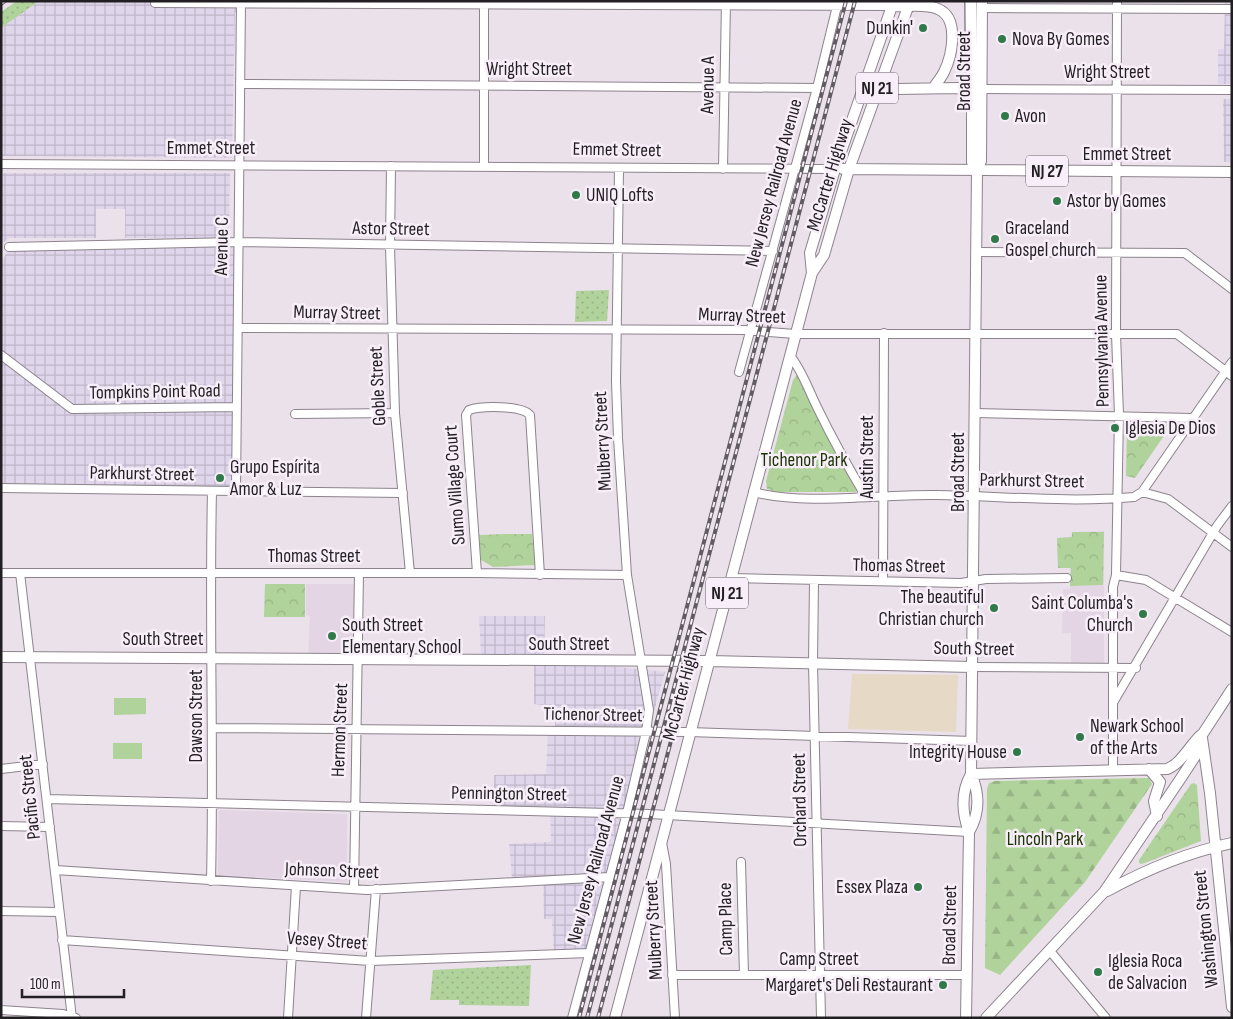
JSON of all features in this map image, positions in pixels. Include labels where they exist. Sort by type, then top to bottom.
[{"type":"highway","points":[[971,1],[972,99]]},
{"type":"main road","points":[[893,4],[909,4],[938,9],[950,22],[952,30],[947,63],[942,76],[933,88]]},
{"type":"main road","name":"McCarter Highway","points":[[812,273],[810,253],[834,169],[893,4]]},
{"type":"main road","name":"McCarter Highway","points":[[615,1018],[689,732],[812,273],[824,255],[849,169],[872,101],[909,4]]},
{"type":"main road","name":"Broad Street","points":[[966,1018],[969,832],[964,818],[965,786],[971,774],[972,741],[977,170],[981,161],[982,4]]},
{"type":"main road","points":[[872,101],[896,88],[959,88],[972,99]]},
{"type":"main road","name":"Broad Street","points":[[972,99],[972,162],[977,170]]},
{"type":"main road","name":"Emmet Street","points":[[834,169],[1232,172]]},
{"type":"main road","name":"South Street","points":[[1,657],[709,661],[972,667]]},
{"type":"main road","points":[[986,1018],[1104,892],[1196,755],[1202,735],[1232,689]]},
{"type":"main road","points":[[971,774],[1167,768],[1174,766],[1192,743],[1202,735]]},
{"type":"main road","points":[[1202,735],[1215,847]]},
{"type":"main road","points":[[1149,769],[1160,782],[1154,801],[1156,816]]},
{"type":"main road","points":[[1104,892],[1133,876],[1215,847],[1232,843]]},
{"type":"main road","name":"Washington Street","points":[[1215,847],[1228,927],[1232,1008]]},
{"type":"street","name":"Avenue C","points":[[236,491],[238,242],[241,165],[241,2]]},
{"type":"street","points":[[155,3],[893,4]]},
{"type":"street","points":[[484,3],[482,86],[484,167]]},
{"type":"street","name":"Avenue A","points":[[723,169],[726,4]]},
{"type":"street","name":"New Jersey Railroad Avenue","points":[[739,372],[817,88],[837,4]]},
{"type":"street","points":[[982,4],[1117,5],[1232,9]]},
{"type":"street","name":"Pennsylvania Avenue","points":[[1113,769],[1113,587],[1116,575],[1119,499],[1119,415],[1116,334],[1117,5]]},
{"type":"street","name":"Wright Street","points":[[240,84],[817,88]]},
{"type":"street","name":"Wright Street","points":[[982,89],[1232,90]]},
{"type":"street","name":"Emmet Street","points":[[1,164],[834,169]]},
{"type":"street","name":"Goble Street","points":[[391,166],[390,246],[395,413],[410,573]]},
{"type":"street","name":"Mulberry Street","points":[[619,168],[617,410],[627,575],[649,710]]},
{"type":"street","name":"Astor Street","points":[[9,247],[238,242],[773,252]]},
{"type":"street","points":[[976,252],[1185,252],[1232,288]]},
{"type":"street","name":"Murray Street","points":[[238,328],[750,330],[796,334],[1177,334],[1229,373]]},
{"type":"street","name":"Austin Street","points":[[883,581],[884,333]]},
{"type":"street","name":"Tompkins Point Road","points":[[1,356],[72,409],[237,407]]},
{"type":"street","points":[[790,356],[799,366],[802,378],[866,496]]},
{"type":"street","points":[[1232,362],[1229,373],[1192,418],[1142,492],[1168,499],[1232,547]]},
{"type":"street","name":"Sumo Village Court","points":[[477,573],[466,415],[469,410],[478,407],[524,409],[530,414],[540,575]]},
{"type":"street","points":[[295,414],[395,413]]},
{"type":"street","points":[[976,413],[1192,418]]},
{"type":"street","name":"Parkhurst Street","points":[[1,488],[402,493]]},
{"type":"street","name":"Dawson Street","points":[[211,881],[213,728],[210,573],[212,491]]},
{"type":"street","name":"Parkhurst Street","points":[[753,492],[781,498],[936,495],[1119,499],[1134,497],[1142,492]]},
{"type":"street","points":[[1114,701],[1136,668],[1213,533],[1232,506]]},
{"type":"street","name":"Thomas Street","points":[[1,573],[477,573],[627,575]]},
{"type":"street","name":"Pacific Street","points":[[20,573],[62,940],[73,1017]]},
{"type":"street","name":"Hermon Street","points":[[354,889],[359,573]]},
{"type":"street","points":[[1116,575],[1146,580],[1232,632]]},
{"type":"street","name":"Thomas Street","points":[[731,578],[814,582],[883,581],[960,584],[986,579],[1067,578]]},
{"type":"street","name":"Orchard Street","points":[[814,582],[812,663],[820,1018]]},
{"type":"street","name":"South Street","points":[[972,667],[1136,668]]},
{"type":"street","name":"New Jersey Railroad Avenue","points":[[572,1018],[626,813],[646,732],[649,710]]},
{"type":"street","name":"Tichenor Street","points":[[213,728],[689,732],[972,741]]},
{"type":"street","points":[[1,769],[43,764]]},
{"type":"street","name":"Pennington Street","points":[[47,799],[354,808],[626,813],[969,832]]},
{"type":"street","points":[[1,826],[50,827]]},
{"type":"street","name":"Mulberry Street","points":[[662,842],[666,864],[675,1018]]},
{"type":"street","name":"Camp Place","points":[[742,862],[744,975]]},
{"type":"street","name":"Johnson Street","points":[[55,870],[354,889],[609,877]]},
{"type":"street","points":[[288,1018],[296,886]]},
{"type":"street","points":[[366,1018],[376,889]]},
{"type":"street","points":[[1,911],[59,912]]},
{"type":"street","name":"Vesey Street","points":[[62,940],[370,961],[589,953]]},
{"type":"street","points":[[1050,951],[1106,1018]]},
{"type":"street","name":"Camp Street","points":[[672,975],[966,975]]},
{"type":"street","points":[[1,1010],[73,1017]]},
{"type":"shaded area","points":[[39,1],[332,1],[241,3],[235,13],[232,158],[1,156],[1,28]]},
{"type":"shaded area","points":[[1206,1],[1232,1],[1232,84],[1218,84],[1218,49],[1224,49],[1225,2]]},
{"type":"shaded area","points":[[1223,99],[1232,99],[1232,162],[1224,162]]},
{"type":"shaded area","points":[[1,173],[230,173],[229,238],[125,238],[125,209],[96,209],[96,238],[9,238],[1,245]]},
{"type":"shaded area","points":[[238,243],[236,491],[1,488],[1,266],[9,245]]},
{"type":"shaded area","points":[[1104,531],[1104,664],[1071,664],[1071,633],[1062,633],[1063,589],[1070,589],[1070,568],[1058,568],[1057,538],[1071,537],[1072,532]]},
{"type":"shaded area","name":"South Street Elementary School","points":[[306,584],[359,584],[354,658],[308,657],[310,616],[306,615]]},
{"type":"shaded area","points":[[479,616],[545,616],[544,659],[665,672],[586,956],[554,956],[552,919],[544,919],[543,877],[512,879],[509,844],[551,842],[550,810],[494,808],[494,775],[546,774],[548,729],[555,729],[555,707],[534,704],[534,658],[481,657]]},
{"type":"shaded area","points":[[852,674],[958,675],[956,732],[848,729]]},
{"type":"shaded area","points":[[219,810],[347,814],[347,882],[218,875]]},
{"type":"green space","points":[[17,1],[39,1],[1,28],[1,12]]},
{"type":"green space","points":[[609,290],[607,321],[575,322],[576,291]]},
{"type":"green space","name":"Tichenor Park","points":[[797,375],[838,458],[858,490],[856,492],[776,492],[767,489],[766,481],[793,380]]},
{"type":"green space","points":[[1172,424],[1135,478],[1126,476],[1127,425]]},
{"type":"green space","points":[[1072,532],[1104,532],[1103,585],[1070,586],[1071,568],[1058,568],[1057,538],[1072,537]]},
{"type":"green space","points":[[532,534],[535,565],[493,567],[481,560],[479,535]]},
{"type":"green space","points":[[265,584],[305,584],[305,617],[264,617]]},
{"type":"green space","points":[[114,698],[146,698],[146,714],[114,715]]},
{"type":"green space","points":[[113,743],[142,743],[142,759],[113,759]]},
{"type":"green space","name":"Lincoln Park","points":[[1149,778],[1152,784],[1085,882],[1000,975],[985,968],[987,789],[989,783],[995,781]]},
{"type":"green space","points":[[1191,784],[1197,785],[1201,841],[1142,864],[1139,863],[1139,860]]},
{"type":"green space","points":[[531,965],[529,1006],[459,1005],[459,1000],[430,1000],[433,970]]},
{"type":"railway","points":[[1,4],[5,1]]},
{"type":"railway","points":[[579,1018],[846,1]]},
{"type":"railway","points":[[587,1018],[855,1]]},
{"type":"railway","points":[[598,1018],[686,684]]},
{"type":"place","name":"Dunkin'","points":[[923,28]]},
{"type":"place","name":"Nova By Gomes","points":[[1002,39]]},
{"type":"place","name":"Avon","points":[[1005,116]]},
{"type":"place","name":"UNIQ Lofts","points":[[576,195]]},
{"type":"place","name":"Astor by Gomes","points":[[1057,201]]},
{"type":"place","name":"Graceland Gospel church","points":[[995,239]]},
{"type":"place","name":"Iglesia De Dios","points":[[1115,428]]},
{"type":"place","name":"Grupo Espírita Amor & Luz","points":[[220,478]]},
{"type":"place","name":"The beautiful Christian church","points":[[994,608]]},
{"type":"place","name":"Saint Columba's Church","points":[[1143,614]]},
{"type":"place","name":"South Street Elementary School","points":[[332,636]]},
{"type":"place","name":"Newark School of the Arts","points":[[1080,737]]},
{"type":"place","name":"Integrity House","points":[[1017,752]]},
{"type":"place","name":"Essex Plaza","points":[[918,887]]},
{"type":"place","name":"Iglesia Roca de Salvacion","points":[[1098,972]]},
{"type":"place","name":"Margaret's Deli Restaurant","points":[[943,985]]}]
